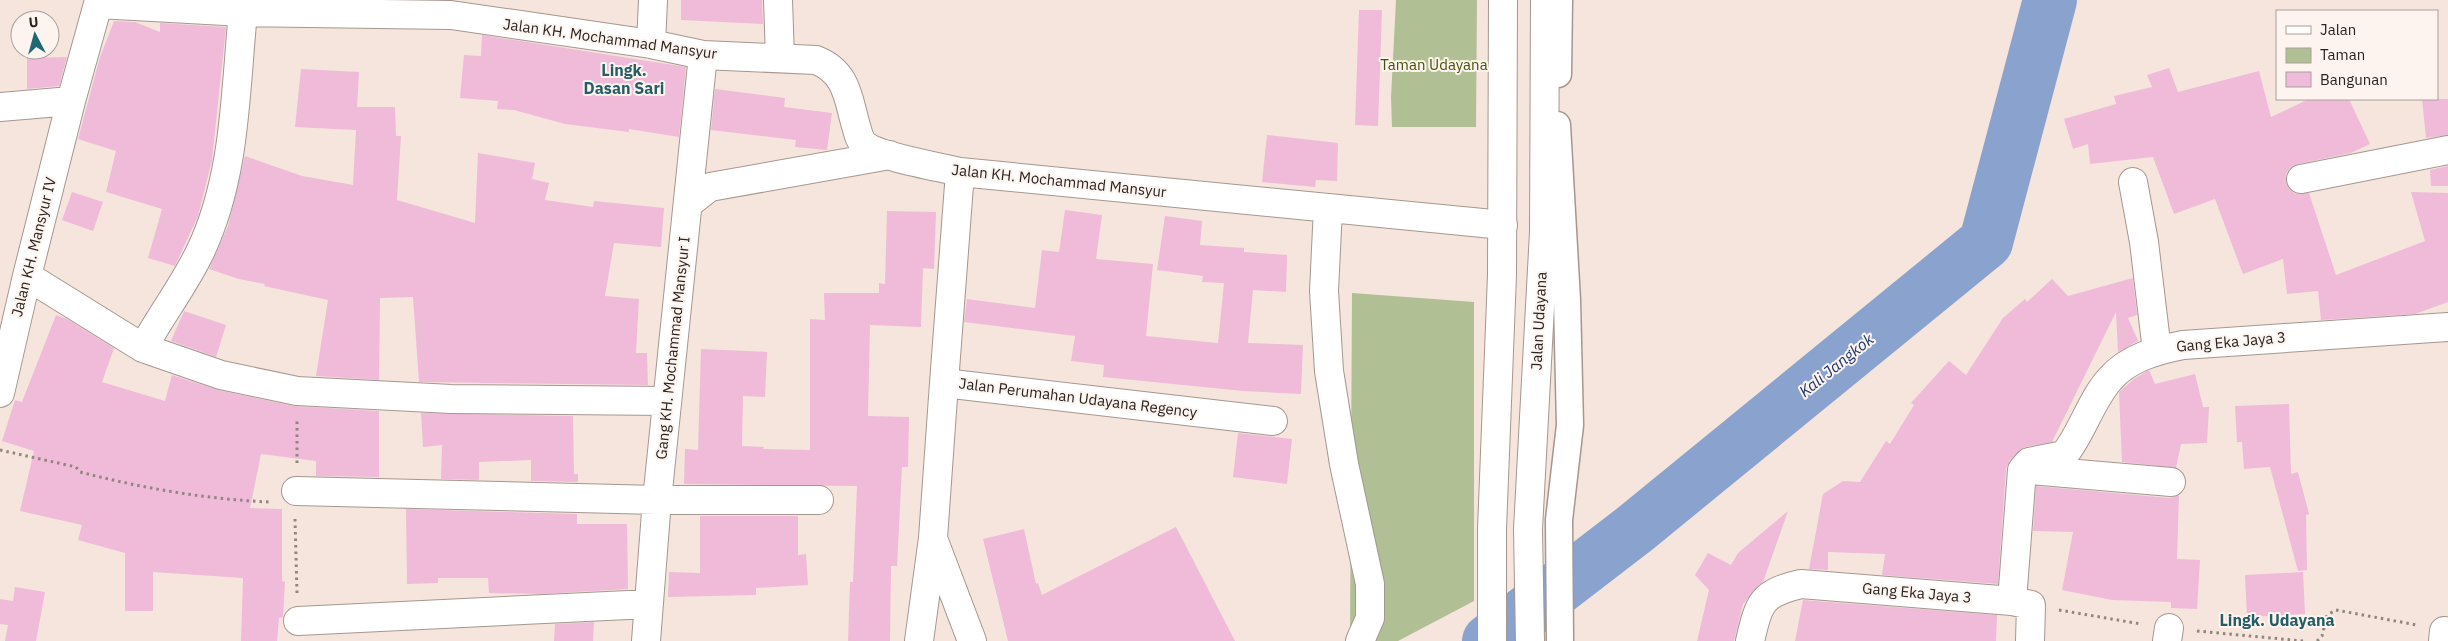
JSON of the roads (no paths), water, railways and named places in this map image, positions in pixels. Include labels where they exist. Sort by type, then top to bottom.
[{"type":"street","points":[[651,44],[653,0]]},
{"type":"street","points":[[778,0],[780,57]]},
{"type":"street","points":[[1492,641],[1492,529],[1503,225],[1503,0]]},
{"type":"street","name":"Jalan Udayana","points":[[1530,641],[1528,529],[1544,232],[1545,0]]},
{"type":"street","points":[[1559,0],[1557,139],[1567,300],[1570,426],[1559,520],[1560,641]]},
{"type":"street","name":"Jalan KH. Mochammad Mansyur","points":[[71,102],[98,4],[244,12],[450,8],[703,54],[816,60],[832,67],[842,80],[862,142],[874,150],[890,155],[960,172],[1503,225]]},
{"type":"street","points":[[143,348],[193,265],[215,214],[226,176],[234,136],[244,12]]},
{"type":"street","name":"Gang KH. Mochammad Mansyur I","points":[[646,641],[657,500],[703,54]]},
{"type":"street","points":[[0,108],[71,102]]},
{"type":"street","name":"Jalan KH. Mansyur IV","points":[[0,392],[26,276],[71,102]]},
{"type":"street","points":[[2301,178],[2448,150]]},
{"type":"street","points":[[688,204],[710,187],[890,155]]},
{"type":"street","name":"Jalan Perumahan Udayana Regency","points":[[960,172],[944,383],[1273,421]]},
{"type":"street","points":[[2133,182],[2147,261],[2157,351]]},
{"type":"street","points":[[1328,208],[1324,291],[1329,371],[1344,464],[1370,584],[1370,618],[1360,641]]},
{"type":"street","points":[[26,276],[143,348],[221,375],[297,391],[451,399],[667,401]]},
{"type":"street","name":"Gang Eka Jaya 3","points":[[2022,470],[2029,462],[2064,455],[2109,380],[2121,368],[2157,351],[2183,345],[2448,327]]},
{"type":"street","points":[[919,641],[933,538],[944,383]]},
{"type":"street","points":[[2012,601],[2022,470],[2171,482]]},
{"type":"street","points":[[286,497],[819,500]]},
{"type":"street","points":[[933,538],[972,641]]},
{"type":"street","name":"Gang Eka Jaya 3","points":[[1750,641],[1757,612],[1767,597],[1789,585],[1822,584],[2012,601],[2031,605],[2030,641]]},
{"type":"street","points":[[298,621],[649,604]]},
{"type":"waterway","name":"Kali Jangkok","points":[[1489,641],[1636,528],[1986,242],[2050,0]]},
{"type":"district","name":"Lingk. Dasan Sari","points":[[624,79]]},
{"type":"district","name":"Lingk. Udayana","points":[[2277,620]]},
{"type":"park label","name":"Taman Udayana","points":[[1434,65]]}]
